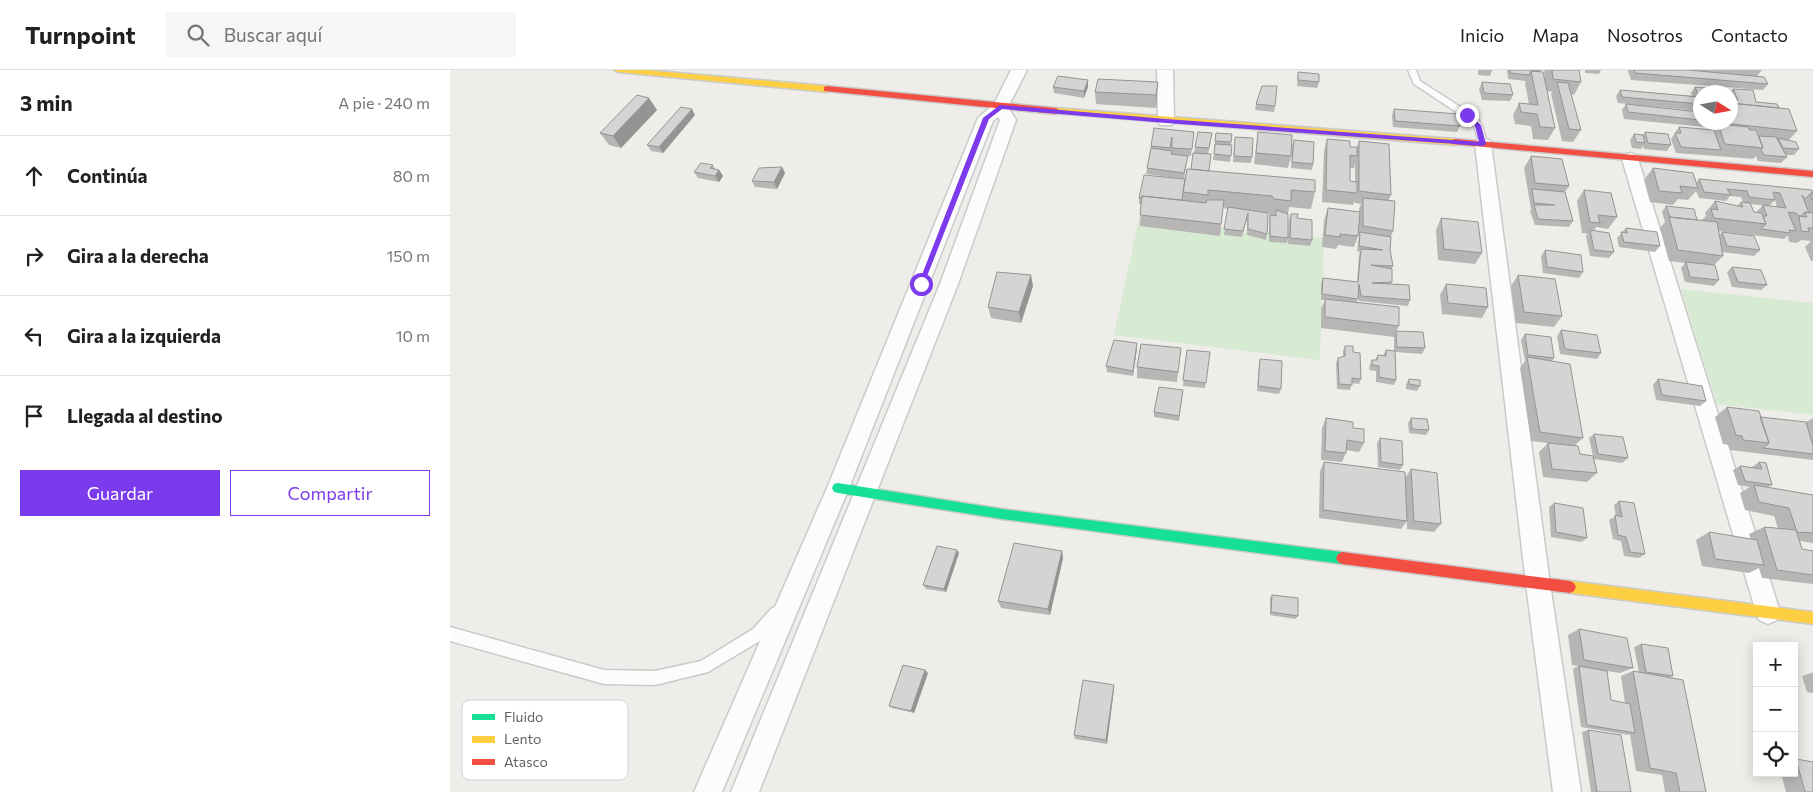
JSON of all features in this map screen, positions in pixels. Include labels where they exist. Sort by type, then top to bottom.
[{"type":"street","points":[[618,70],[690,73],[1000,107],[1483,144],[1630,159],[1813,174]]},
{"type":"street","points":[[708,792],[838,488],[986,118],[1000,107],[1020,70]]},
{"type":"street","points":[[1165,70],[1166,121]]},
{"type":"street","points":[[745,792],[949,284],[1008,120],[1000,107]]},
{"type":"street","points":[[1483,144],[1538,584],[1567,792]]},
{"type":"street","points":[[1630,159],[1768,612]]},
{"type":"street","points":[[838,488],[1002,514],[1813,618]]},
{"type":"lane","points":[[1412,70],[1417,82],[1473,119],[1478,125],[1483,144]]},
{"type":"lane","points":[[450,634],[604,677],[655,678],[703,667],[758,634],[792,595]]},
{"type":"green space","points":[[1139,218],[1324,238],[1320,360],[1114,335]]},
{"type":"green space","points":[[1681,289],[1813,303],[1813,415],[1717,404]]},
{"type":"building","points":[[1510,70],[1540,71],[1531,71],[1529,75],[1510,73]]},
{"type":"building","points":[[1552,70],[1579,70],[1581,82],[1553,79]]},
{"type":"building","points":[[1634,70],[1688,70],[1764,77],[1768,84],[1635,73]]},
{"type":"building","points":[[1531,71],[1543,72],[1555,128],[1540,127],[1537,114],[1521,112],[1519,103],[1538,105]]},
{"type":"building","points":[[1298,72],[1319,74],[1319,82],[1298,80]]},
{"type":"building","points":[[1058,76],[1088,80],[1084,91],[1053,87]]},
{"type":"building","points":[[1098,79],[1158,82],[1156,95],[1095,92]]},
{"type":"building","points":[[1482,82],[1510,84],[1513,95],[1484,93]]},
{"type":"building","points":[[1557,82],[1568,83],[1581,130],[1569,129]]},
{"type":"building","points":[[1262,86],[1277,86],[1275,106],[1256,104]]},
{"type":"building","points":[[1738,89],[1753,90],[1756,102],[1777,104],[1779,108],[1738,104]]},
{"type":"building","points":[[1620,90],[1693,96],[1693,103],[1622,97]]},
{"type":"building","points":[[637,95],[649,98],[613,136],[600,133]]},
{"type":"building","points":[[1626,104],[1693,111],[1693,119],[1628,112]]},
{"type":"building","points":[[1738,104],[1789,109],[1797,131],[1738,125]]},
{"type":"building","points":[[681,107],[692,109],[659,147],[647,145]]},
{"type":"building","points":[[1394,109],[1458,114],[1460,126],[1395,121]]},
{"type":"building","points":[[1738,126],[1747,127],[1750,130],[1756,130],[1763,148],[1725,144],[1720,130],[1738,130]]},
{"type":"building","points":[[1679,127],[1693,128],[1693,130],[1714,130],[1721,150],[1681,147],[1675,133],[1681,133]]},
{"type":"building","points":[[1154,128],[1194,132],[1192,149],[1172,148],[1172,137],[1170,148],[1151,146]]},
{"type":"building","points":[[1198,132],[1212,133],[1209,148],[1195,147]]},
{"type":"building","points":[[1258,132],[1292,135],[1291,156],[1256,153]]},
{"type":"building","points":[[1645,132],[1668,134],[1671,145],[1648,143]]},
{"type":"building","points":[[1216,133],[1232,134],[1231,142],[1215,141]]},
{"type":"building","points":[[1634,134],[1643,135],[1645,143],[1636,142]]},
{"type":"building","points":[[1759,136],[1776,137],[1787,157],[1764,155],[1761,150],[1763,148]]},
{"type":"building","points":[[1235,137],[1253,138],[1252,157],[1234,156]]},
{"type":"building","points":[[1778,138],[1796,142],[1799,149],[1783,148]]},
{"type":"building","points":[[1327,139],[1350,141],[1350,147],[1357,147],[1357,156],[1350,155],[1350,181],[1357,182],[1357,193],[1326,190]]},
{"type":"building","points":[[1294,140],[1314,142],[1313,164],[1292,162]]},
{"type":"building","points":[[1359,141],[1389,144],[1391,195],[1359,191]]},
{"type":"building","points":[[1215,144],[1232,145],[1231,156],[1214,154]]},
{"type":"building","points":[[1151,148],[1172,151],[1171,154],[1188,156],[1184,173],[1147,168]]},
{"type":"building","points":[[1193,153],[1211,154],[1209,171],[1191,169]]},
{"type":"building","points":[[1531,156],[1562,159],[1569,186],[1535,183]]},
{"type":"building","points":[[701,163],[713,165],[710,168],[719,170],[715,176],[694,172]]},
{"type":"building","points":[[782,167],[774,182],[752,181],[759,168]]},
{"type":"building","points":[[1653,168],[1693,173],[1698,188],[1680,186],[1682,193],[1659,191]]},
{"type":"building","points":[[1187,169],[1315,180],[1315,192],[1291,190],[1291,201],[1274,199],[1272,196],[1208,190],[1208,195],[1183,192]]},
{"type":"building","points":[[1144,175],[1185,179],[1182,200],[1142,196],[1139,198]]},
{"type":"building","points":[[1699,179],[1812,190],[1813,193],[1805,199],[1802,195],[1809,213],[1805,212],[1799,216],[1796,213],[1788,212],[1796,231],[1789,230],[1790,233],[1761,229],[1766,224],[1763,216],[1767,216],[1763,205],[1786,208],[1780,193],[1773,192],[1775,200],[1749,197],[1747,191],[1727,189],[1731,195],[1704,192]]},
{"type":"building","points":[[1532,189],[1565,192],[1573,221],[1538,219],[1534,205],[1555,205],[1534,203]]},
{"type":"building","points":[[1584,190],[1611,193],[1617,217],[1598,215],[1600,223],[1590,222]]},
{"type":"building","points":[[1142,196],[1206,203],[1207,200],[1224,200],[1221,224],[1140,215]]},
{"type":"building","points":[[1363,198],[1395,201],[1393,231],[1363,226]]},
{"type":"building","points":[[1715,201],[1743,207],[1741,202],[1750,203],[1754,212],[1762,213],[1766,224],[1714,218],[1711,209],[1718,210]]},
{"type":"building","points":[[1666,206],[1694,209],[1697,220],[1670,217]]},
{"type":"building","points":[[1228,207],[1268,213],[1267,234],[1248,229],[1248,213],[1243,231],[1224,229]]},
{"type":"building","points":[[1328,208],[1360,212],[1358,236],[1340,234],[1340,237],[1325,235]]},
{"type":"building","points":[[1276,210],[1288,214],[1288,238],[1270,236],[1270,215],[1276,216]]},
{"type":"building","points":[[1805,212],[1813,213],[1813,228],[1808,228],[1809,232],[1801,231],[1799,216],[1807,217]]},
{"type":"building","points":[[1291,214],[1298,214],[1297,218],[1312,220],[1312,240],[1290,238]]},
{"type":"building","points":[[1669,217],[1717,222],[1723,256],[1678,250]]},
{"type":"building","points":[[1441,218],[1478,222],[1482,253],[1444,249]]},
{"type":"building","points":[[1626,228],[1657,232],[1660,246],[1624,242],[1621,232],[1627,233]]},
{"type":"building","points":[[1590,230],[1609,233],[1614,252],[1594,250]]},
{"type":"building","points":[[1360,232],[1391,237],[1390,250],[1393,266],[1371,265],[1392,269],[1392,282],[1372,283],[1409,285],[1410,300],[1361,296],[1359,284],[1358,299],[1322,294],[1323,278],[1358,282],[1361,249],[1383,250],[1359,246]]},
{"type":"building","points":[[1722,232],[1754,236],[1760,250],[1727,246]]},
{"type":"building","points":[[1545,250],[1581,255],[1583,272],[1547,267]]},
{"type":"building","points":[[1686,262],[1715,265],[1719,280],[1690,277]]},
{"type":"building","points":[[1732,267],[1761,270],[1767,285],[1738,282]]},
{"type":"building","points":[[997,272],[1031,275],[1019,312],[988,307]]},
{"type":"building","points":[[1518,275],[1555,279],[1562,316],[1524,312]]},
{"type":"building","points":[[1446,284],[1486,288],[1488,307],[1448,303]]},
{"type":"building","points":[[1325,299],[1399,307],[1399,326],[1325,317]]},
{"type":"building","points":[[1561,330],[1597,335],[1601,353],[1565,349]]},
{"type":"building","points":[[1396,331],[1423,332],[1425,348],[1397,347]]},
{"type":"building","points":[[1525,334],[1551,337],[1554,358],[1528,355]]},
{"type":"building","points":[[1114,340],[1137,343],[1133,371],[1106,366]]},
{"type":"building","points":[[1141,344],[1181,348],[1178,372],[1137,367]]},
{"type":"building","points":[[1345,346],[1353,346],[1353,352],[1360,353],[1361,379],[1352,378],[1352,385],[1339,384],[1338,358],[1345,356]]},
{"type":"building","points":[[1187,350],[1210,352],[1206,383],[1183,380]]},
{"type":"building","points":[[1386,350],[1395,351],[1396,380],[1379,377],[1379,366],[1372,365],[1372,360],[1377,360],[1378,355],[1386,356]]},
{"type":"building","points":[[1527,357],[1570,364],[1583,438],[1540,432]]},
{"type":"building","points":[[1260,359],[1282,361],[1281,389],[1258,386]]},
{"type":"building","points":[[1409,379],[1420,380],[1420,386],[1409,384]]},
{"type":"building","points":[[1658,379],[1702,386],[1706,401],[1662,395]]},
{"type":"building","points":[[1159,387],[1183,390],[1179,416],[1154,412]]},
{"type":"building","points":[[1727,407],[1759,411],[1769,443],[1743,440],[1742,436],[1736,435]]},
{"type":"building","points":[[1760,417],[1806,422],[1813,446],[1813,454],[1763,448],[1769,443]]},
{"type":"building","points":[[1326,418],[1353,422],[1353,428],[1364,429],[1364,443],[1347,440],[1346,453],[1325,451]]},
{"type":"building","points":[[1411,418],[1427,419],[1429,430],[1412,429]]},
{"type":"building","points":[[1594,434],[1623,437],[1628,458],[1598,454]]},
{"type":"building","points":[[1380,438],[1402,441],[1403,465],[1381,462]]},
{"type":"building","points":[[1548,443],[1578,446],[1580,454],[1593,456],[1597,473],[1552,469]]},
{"type":"building","points":[[1324,462],[1405,472],[1407,521],[1323,510]]},
{"type":"building","points":[[1759,462],[1766,463],[1772,485],[1745,481],[1740,466],[1762,469]]},
{"type":"building","points":[[1411,469],[1437,473],[1441,524],[1414,521]]},
{"type":"building","points":[[1754,485],[1813,495],[1813,533],[1797,532],[1789,508],[1759,502]]},
{"type":"building","points":[[1619,501],[1634,503],[1645,554],[1630,552],[1626,537],[1618,535],[1615,515],[1622,517]]},
{"type":"building","points":[[1554,503],[1583,508],[1587,538],[1556,532]]},
{"type":"building","points":[[1764,527],[1796,530],[1802,549],[1813,551],[1813,575],[1777,570]]},
{"type":"building","points":[[1709,532],[1757,540],[1764,565],[1715,559]]},
{"type":"building","points":[[1014,543],[1062,551],[1048,609],[998,601]]},
{"type":"building","points":[[937,546],[957,550],[944,589],[923,585]]},
{"type":"building","points":[[1272,595],[1298,598],[1298,616],[1271,612]]},
{"type":"building","points":[[1579,629],[1627,638],[1633,668],[1584,660]]},
{"type":"building","points":[[1641,644],[1668,648],[1673,676],[1646,672]]},
{"type":"building","points":[[903,665],[925,670],[911,711],[889,706]]},
{"type":"building","points":[[1579,666],[1607,671],[1611,700],[1630,704],[1635,733],[1587,725]]},
{"type":"building","points":[[1633,671],[1683,680],[1706,792],[1680,792],[1676,773],[1650,768]]},
{"type":"building","points":[[1083,680],[1114,685],[1106,740],[1074,735]]},
{"type":"building","points":[[1588,730],[1621,735],[1631,792],[1597,792]]},
{"type":"building","points":[[1798,759],[1813,762],[1813,792],[1805,792]]},
{"type":"traffic: fast","points":[[838,488],[1002,514],[1342,558]]},
{"type":"traffic: slow","points":[[618,70],[827,89]]},
{"type":"traffic: slow","points":[[1056,111],[1455,142]]},
{"type":"traffic: slow","points":[[1570,587],[1813,618]]},
{"type":"traffic: jam","points":[[827,89],[1056,111]]},
{"type":"traffic: jam","points":[[1455,142],[1813,174]]},
{"type":"traffic: jam","points":[[1342,558],[1570,587]]},
{"type":"route","points":[[921,284],[986,118],[1000,107],[1483,144],[1478,125],[1467,115]]}]
